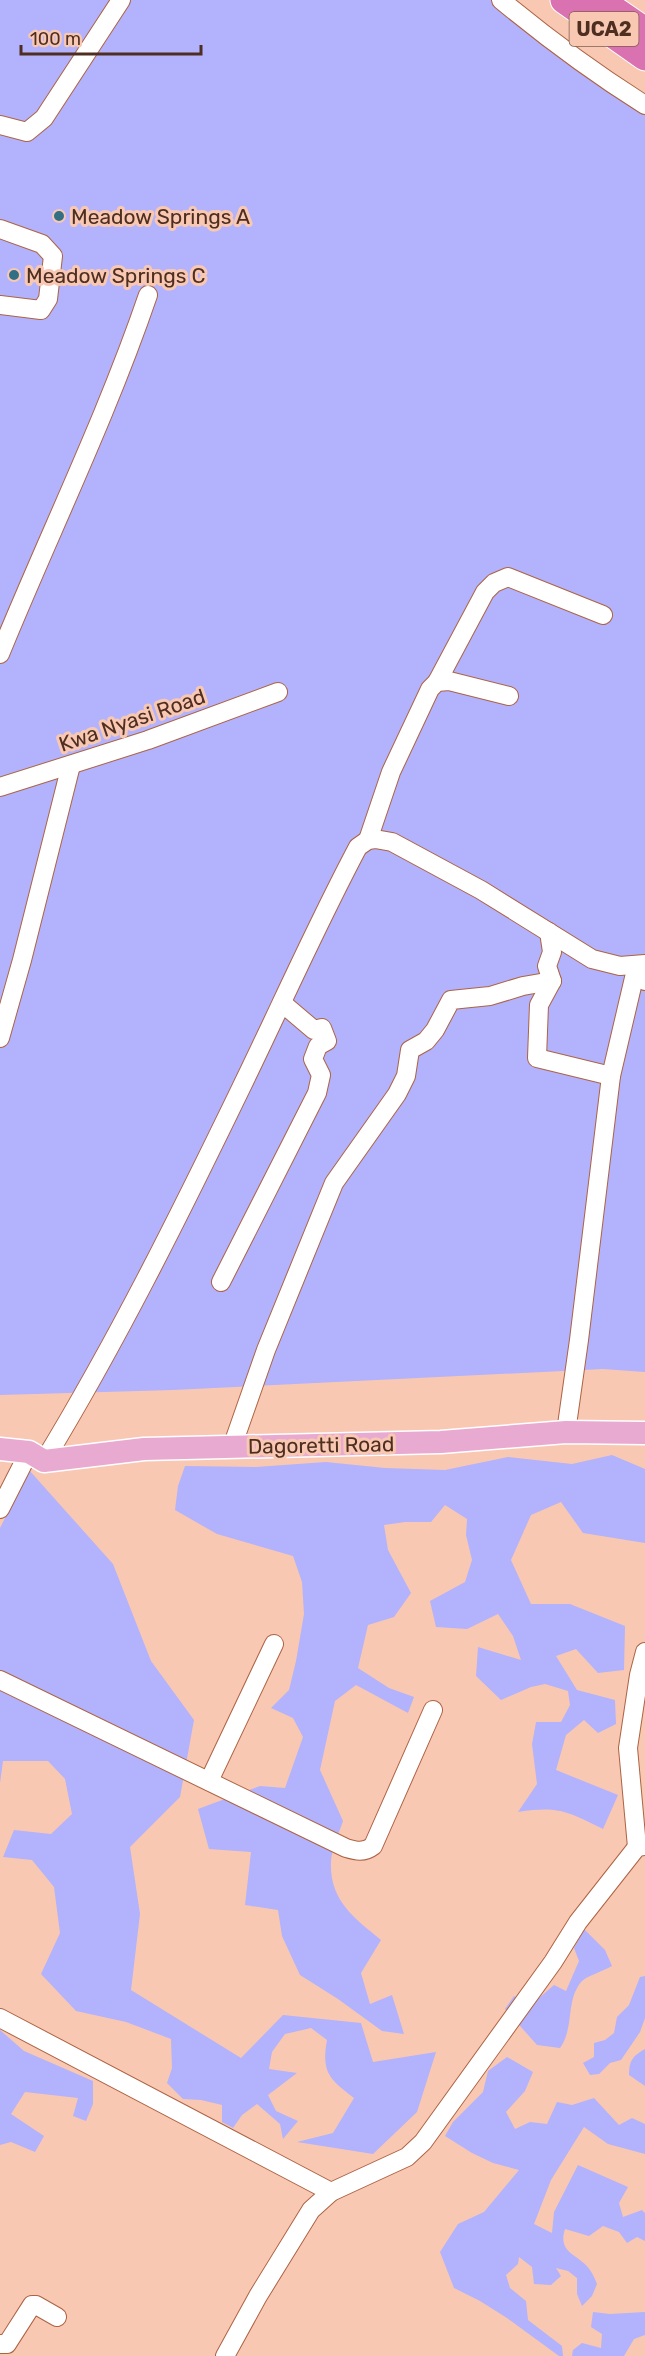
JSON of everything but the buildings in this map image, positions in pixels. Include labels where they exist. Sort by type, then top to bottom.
[{"type":"highway","name":"UCA2","points":[[564,0],[645,57]]},
{"type":"highway","name":"UCA2","points":[[600,0],[645,31]]},
{"type":"main road","name":"Dagoretti Road","points":[[0,1449],[36,1456],[144,1449],[441,1442],[566,1432],[645,1432]]},
{"type":"street","points":[[0,125],[27,132],[44,118],[122,0]]},
{"type":"street","points":[[501,0],[606,80],[645,105]]},
{"type":"street","points":[[0,229],[42,244],[54,256],[48,299],[41,310],[0,305]]},
{"type":"street","points":[[0,654],[90,449],[128,354],[148,295]]},
{"type":"street","points":[[368,840],[391,772],[430,689],[437,682],[485,592],[494,583],[508,577],[603,615]]},
{"type":"street","points":[[437,682],[449,681],[509,696]]},
{"type":"street","name":"Kwa Nyasi Road","points":[[0,787],[148,740],[278,692]]},
{"type":"street","points":[[0,1038],[71,765]]},
{"type":"street","points":[[0,1509],[36,1456],[154,1262],[337,887],[358,847],[368,840],[383,839],[392,842],[481,890],[592,959],[605,964],[642,970],[611,1076],[566,1432]]},
{"type":"street","points":[[549,932],[552,952],[547,966],[552,981],[539,1005],[537,1058],[611,1076]]},
{"type":"street","points":[[232,1447],[266,1350],[334,1184],[397,1094],[406,1076],[410,1050],[426,1041],[435,1030],[451,1000],[490,996],[523,986],[552,981]]},
{"type":"street","points":[[221,1282],[317,1093],[321,1075],[313,1059],[318,1046],[327,1041],[322,1028],[314,1030],[282,1003]]},
{"type":"street","points":[[209,1781],[274,1644]]},
{"type":"street","points":[[225,2356],[258,2296],[311,2210],[331,2192],[407,2157],[423,2142],[553,1962],[578,1922],[641,1847],[628,1748],[639,1675],[645,1652]]},
{"type":"street","points":[[0,1680],[346,1848],[367,1851],[373,1846],[433,1710]]},
{"type":"street","points":[[0,2018],[331,2192]]},
{"type":"street","points":[[0,2344],[7,2344],[32,2305],[57,2317]]},
{"type":"shaded area","points":[[0,0],[506,0],[645,108],[645,1372],[603,1369],[173,1390],[0,1395]]},
{"type":"shaded area","points":[[612,1455],[645,1469],[645,1543],[583,1533],[561,1502],[531,1515],[511,1560],[531,1604],[570,1604],[625,1626],[624,1670],[598,1673],[576,1649],[556,1656],[577,1690],[615,1700],[616,1724],[598,1733],[584,1720],[566,1735],[556,1770],[618,1795],[603,1829],[562,1811],[518,1812],[537,1784],[532,1744],[536,1722],[561,1722],[570,1705],[568,1691],[545,1684],[531,1687],[501,1700],[476,1676],[478,1647],[521,1660],[513,1636],[498,1614],[467,1629],[436,1627],[430,1601],[465,1582],[472,1560],[466,1535],[467,1519],[445,1505],[431,1522],[384,1525],[388,1550],[411,1593],[394,1617],[368,1625],[358,1668],[389,1688],[414,1697],[408,1713],[356,1685],[335,1701],[320,1770],[343,1821],[331,1861],[334,1887],[345,1907],[381,1940],[361,1973],[370,2004],[392,1995],[404,2034],[382,2031],[300,1975],[282,1936],[278,1910],[245,1905],[251,1852],[209,1849],[198,1809],[260,1786],[285,1788],[303,1737],[293,1718],[271,1708],[289,1690],[304,1614],[302,1582],[293,1556],[217,1534],[175,1510],[178,1486],[185,1466],[256,1467],[326,1462],[385,1468],[445,1470],[508,1457],[572,1464]]},
{"type":"shaded area","points":[[29,1470],[113,1564],[151,1661],[194,1720],[180,1797],[130,1847],[140,1914],[131,1990],[241,2058],[283,2015],[361,2023],[373,2062],[436,2052],[417,2112],[373,2154],[297,2142],[333,2133],[354,2098],[329,2074],[325,2060],[327,2040],[311,2028],[285,2034],[272,2052],[269,2069],[297,2073],[268,2095],[276,2111],[298,2121],[283,2139],[280,2124],[257,2104],[242,2115],[233,2128],[222,2122],[222,2105],[183,2099],[167,2083],[172,2068],[171,2039],[126,2022],[76,2011],[41,1974],[60,1933],[54,1887],[32,1860],[3,1857],[14,1830],[51,1834],[72,1814],[65,1779],[48,1761],[3,1761],[0,1783],[0,1528]]},
{"type":"shaded area","points":[[584,1929],[605,1950],[612,1966],[585,1979],[577,1988],[565,2040],[560,2048],[537,2045],[505,2009],[514,1996],[531,2005],[554,1985],[566,1991],[579,1961],[574,1948]]},
{"type":"shaded area","points":[[645,1976],[645,2018],[640,2032],[621,2060],[610,2063],[599,2074],[590,2075],[583,2063],[594,2057],[594,2043],[605,2040],[614,2033],[617,2017],[629,2005],[640,1977]]},
{"type":"shaded area","points":[[0,2030],[24,2051],[93,2081],[93,2104],[86,2121],[73,2116],[78,2098],[25,2092],[11,2114],[44,2136],[35,2152],[11,2142],[0,2145]]},
{"type":"shaded area","points":[[645,2049],[645,2086],[629,2075],[632,2059]]},
{"type":"shaded area","points":[[507,2057],[533,2072],[525,2091],[506,2112],[515,2129],[530,2122],[547,2124],[557,2102],[572,2105],[594,2098],[619,2125],[632,2118],[645,2124],[645,2154],[608,2144],[584,2127],[551,2180],[534,2224],[552,2233],[554,2212],[578,2165],[628,2187],[619,2203],[623,2217],[642,2210],[645,2213],[645,2241],[637,2237],[627,2243],[619,2232],[603,2226],[589,2236],[565,2229],[563,2237],[566,2249],[585,2265],[597,2284],[592,2296],[582,2306],[577,2294],[577,2278],[568,2271],[556,2268],[561,2276],[551,2285],[534,2284],[532,2267],[519,2257],[518,2264],[506,2275],[510,2288],[526,2301],[528,2320],[562,2346],[563,2356],[559,2356],[480,2301],[454,2288],[440,2252],[458,2224],[484,2212],[519,2170],[493,2163],[445,2136],[453,2122],[483,2092],[488,2071]]},
{"type":"shaded area","points":[[593,2312],[610,2314],[645,2312],[645,2335],[634,2339],[624,2356],[572,2356],[573,2350],[582,2343],[601,2348],[602,2334],[591,2327]]},
{"type":"place","name":"Meadow Springs A","points":[[59,216]]},
{"type":"place","name":"Meadow Springs C","points":[[14,275]]}]
